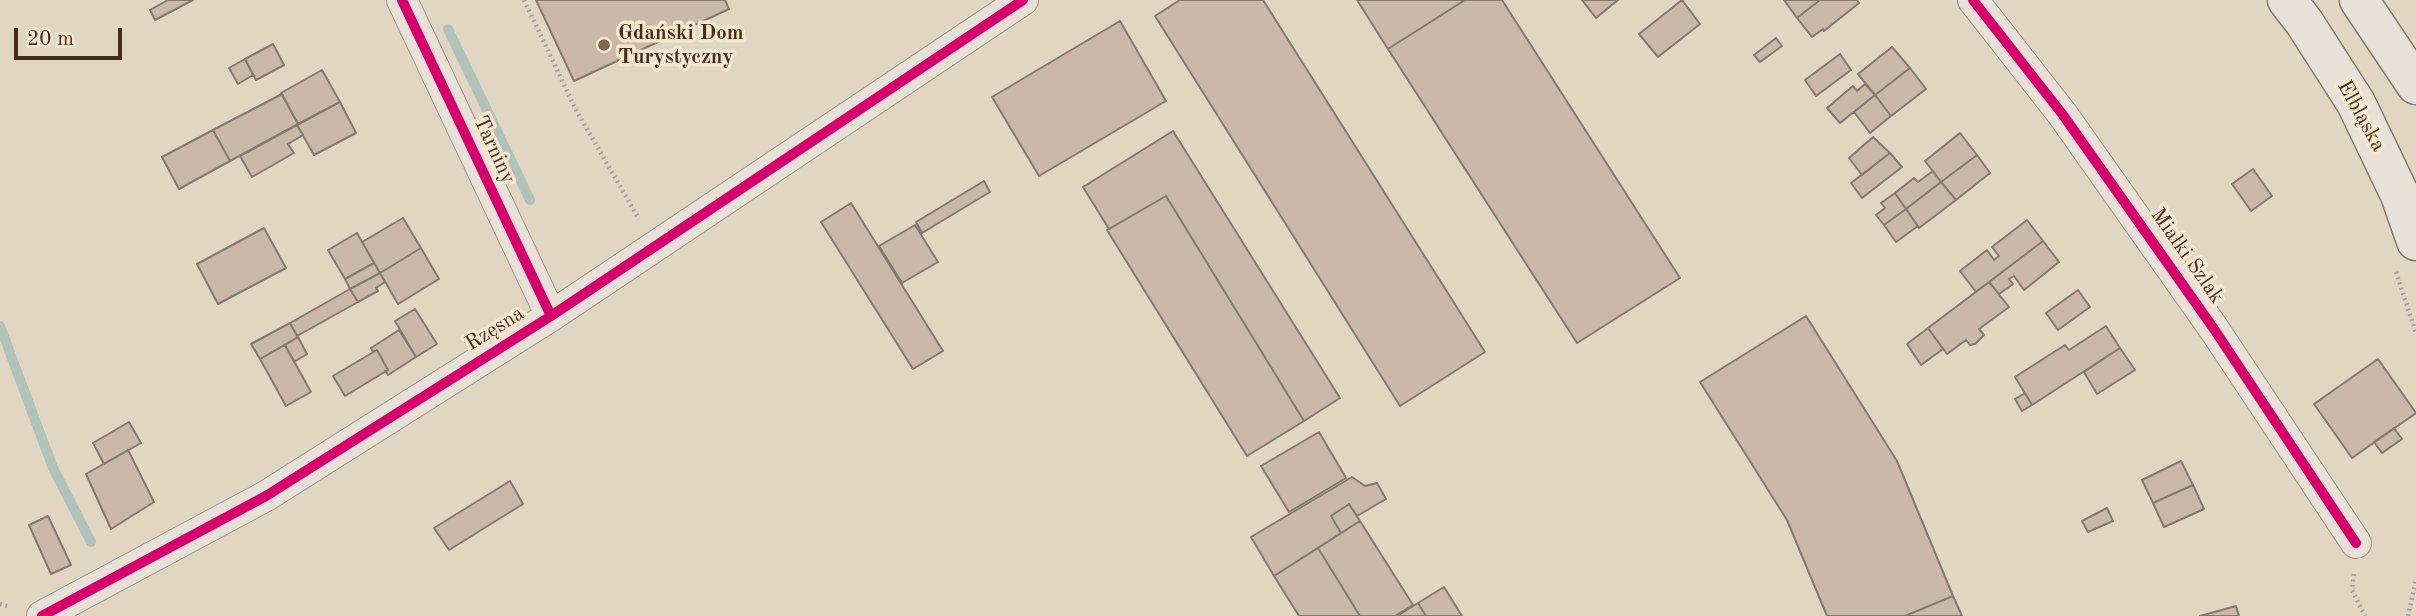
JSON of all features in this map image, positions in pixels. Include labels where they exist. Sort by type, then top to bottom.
[{"type":"main road","name":"Elbląska","points":[[2287,0],[2356,103],[2383,154],[2416,241]]},
{"type":"main road","points":[[2359,0],[2416,85]]},
{"type":"street","name":"Tarniny","points":[[402,0],[551,316]]},
{"type":"street","name":"Rzęsna","points":[[42,616],[266,496],[551,316],[1023,0]]},
{"type":"street","name":"Miałki Szlak","points":[[1973,0],[2063,115],[2214,329],[2356,543]]},
{"type":"path","points":[[524,0],[576,110],[654,247]]},
{"type":"path","points":[[2356,543],[2352,590],[2365,616]]},
{"type":"path","points":[[2408,616],[2416,580]]},
{"type":"building","points":[[168,0],[193,0],[155,20],[150,10]]},
{"type":"building","name":"Gdański Dom Turystyczny","points":[[536,0],[725,0],[729,9],[574,81]]},
{"type":"building","points":[[1180,0],[1263,0],[1485,352],[1400,406],[1155,16]]},
{"type":"building","points":[[1357,0],[1465,0],[1388,49]]},
{"type":"building","points":[[1465,0],[1502,0],[1680,278],[1577,343],[1388,49]]},
{"type":"building","points":[[1582,0],[1618,0],[1596,18]]},
{"type":"building","points":[[1682,0],[1700,24],[1658,57],[1639,34]]},
{"type":"building","points":[[1784,0],[1820,0],[1797,18]]},
{"type":"building","points":[[1820,0],[1857,0],[1859,3],[1824,31],[1823,29],[1812,37],[1797,18]]},
{"type":"building","points":[[1120,21],[1166,101],[1039,176],[992,97]]},
{"type":"building","points":[[1776,38],[1782,46],[1760,62],[1754,55]]},
{"type":"building","points":[[273,44],[284,65],[256,80],[245,59]]},
{"type":"building","points":[[1892,47],[1910,68],[1875,95],[1858,74]]},
{"type":"building","points":[[1840,54],[1851,70],[1816,96],[1805,80]]},
{"type":"building","points":[[245,59],[253,75],[238,84],[229,68]]},
{"type":"building","points":[[1910,68],[1926,89],[1891,116],[1875,95]]},
{"type":"building","points":[[322,70],[340,102],[298,124],[281,93]]},
{"type":"building","points":[[1865,84],[1875,95],[1840,123],[1827,108],[1853,86],[1857,91]]},
{"type":"building","points":[[282,94],[298,124],[230,161],[213,130]]},
{"type":"building","points":[[1875,95],[1891,116],[1870,133],[1854,112]]},
{"type":"building","points":[[340,102],[356,133],[314,155],[297,125]]},
{"type":"building","points":[[297,125],[303,135],[288,144],[294,153],[252,177],[240,156]]},
{"type":"building","points":[[213,130],[230,161],[179,189],[162,157]]},
{"type":"building","points":[[1173,131],[1340,398],[1304,421],[1166,196],[1109,229],[1083,187]]},
{"type":"building","points":[[1960,133],[1977,155],[1941,182],[1925,161]]},
{"type":"building","points":[[1873,137],[1890,153],[1862,175],[1849,158]]},
{"type":"building","points":[[1890,153],[1902,167],[1862,198],[1851,183]]},
{"type":"building","points":[[1977,155],[1990,173],[1956,200],[1941,182]]},
{"type":"building","points":[[2253,169],[2272,196],[2251,211],[2232,184]]},
{"type":"building","points":[[1933,171],[1941,182],[1906,209],[1895,193],[1914,178],[1918,182]]},
{"type":"building","points":[[984,181],[990,192],[922,233],[916,222]]},
{"type":"building","points":[[1941,182],[1956,200],[1919,228],[1906,209]]},
{"type":"building","points":[[1895,193],[1906,209],[1884,225],[1876,215],[1885,208],[1881,203]]},
{"type":"building","points":[[1166,196],[1304,421],[1247,456],[1107,230]]},
{"type":"building","points":[[851,203],[943,351],[913,369],[821,222]]},
{"type":"building","points":[[1906,209],[1918,226],[1896,242],[1884,225]]},
{"type":"building","points":[[403,218],[421,248],[380,273],[362,242]]},
{"type":"building","points":[[2027,220],[2043,241],[1976,292],[1960,271],[1987,250],[1994,260],[1999,256],[1992,247]]},
{"type":"building","points":[[915,225],[938,262],[902,283],[879,246]]},
{"type":"building","points":[[264,228],[286,268],[218,304],[197,264]]},
{"type":"building","points":[[357,233],[374,263],[345,279],[328,250]]},
{"type":"building","points":[[2043,241],[2059,262],[2024,290],[2014,276],[2009,279],[2013,284],[1999,294],[1989,282]]},
{"type":"building","points":[[421,248],[439,279],[398,304],[380,273]]},
{"type":"building","points":[[374,263],[380,273],[350,289],[345,279]]},
{"type":"building","points":[[380,273],[385,282],[376,288],[378,291],[358,302],[350,289]]},
{"type":"building","points":[[1989,282],[2009,307],[1979,329],[1984,335],[1975,344],[1970,345],[1966,340],[1947,354],[1928,328]]},
{"type":"building","points":[[350,289],[358,302],[297,336],[290,323]]},
{"type":"building","points":[[2078,290],[2090,307],[2058,330],[2046,313]]},
{"type":"building","points":[[415,309],[437,344],[416,357],[395,321]]},
{"type":"building","points":[[1806,316],[1897,461],[1953,596],[1905,616],[1827,616],[1787,520],[1700,382]]},
{"type":"building","points":[[290,323],[298,337],[260,359],[251,344]]},
{"type":"building","points":[[2106,326],[2120,348],[2032,405],[2015,377],[2065,345],[2069,350]]},
{"type":"building","points":[[1928,328],[1943,349],[1921,365],[1907,344]]},
{"type":"building","points":[[399,330],[416,357],[388,375],[377,350],[373,352],[371,348]]},
{"type":"building","points":[[298,337],[307,354],[294,362],[285,345]]},
{"type":"building","points":[[285,345],[311,392],[286,406],[260,359]]},
{"type":"building","points":[[2120,348],[2135,370],[2097,394],[2084,372]]},
{"type":"building","points":[[377,350],[388,370],[345,396],[333,376]]},
{"type":"building","points":[[2378,359],[2416,413],[2352,458],[2314,404]]},
{"type":"building","points":[[2025,393],[2032,405],[2022,411],[2015,399]]},
{"type":"building","points":[[129,422],[141,443],[104,464],[93,443]]},
{"type":"building","points":[[2394,428],[2402,439],[2382,453],[2374,442]]},
{"type":"building","points":[[1319,432],[1346,478],[1289,512],[1261,466]]},
{"type":"building","points":[[128,450],[154,502],[111,529],[86,474]]},
{"type":"building","points":[[2181,461],[2193,485],[2153,503],[2142,480]]},
{"type":"building","points":[[1352,477],[1365,486],[1377,483],[1386,499],[1357,516],[1349,504],[1331,516],[1341,533],[1274,576],[1251,537]]},
{"type":"building","points":[[510,481],[523,504],[449,550],[434,528]]},
{"type":"building","points":[[2193,485],[2204,509],[2164,527],[2153,503]]},
{"type":"building","points":[[1349,504],[1360,521],[1341,533],[1331,516]]},
{"type":"building","points":[[2107,508],[2113,521],[2088,532],[2082,521]]},
{"type":"building","points":[[48,516],[71,565],[51,574],[29,525]]},
{"type":"building","points":[[1360,521],[1413,605],[1395,616],[1360,616],[1318,548]]},
{"type":"building","points":[[1318,548],[1360,616],[1299,616],[1274,576]]},
{"type":"building","points":[[1444,587],[1462,616],[1426,616],[1418,603]]},
{"type":"building","points":[[1953,596],[1962,616],[1905,616]]},
{"type":"building","points":[[1418,603],[1426,616],[1397,616],[1413,606]]},
{"type":"building","points":[[2236,606],[2239,616],[2200,616]]},
{"type":"waterway","points":[[448,29],[530,200]]},
{"type":"waterway","points":[[0,326],[53,468],[91,542]]},
{"type":"cycle path","points":[[402,0],[551,316]]},
{"type":"cycle path","points":[[42,616],[266,496],[551,316],[1023,0]]},
{"type":"cycle path","points":[[1973,0],[2063,115],[2214,329],[2356,543]]},
{"type":"place","name":"Gdański Dom Turystyczny","points":[[604,45]]}]
